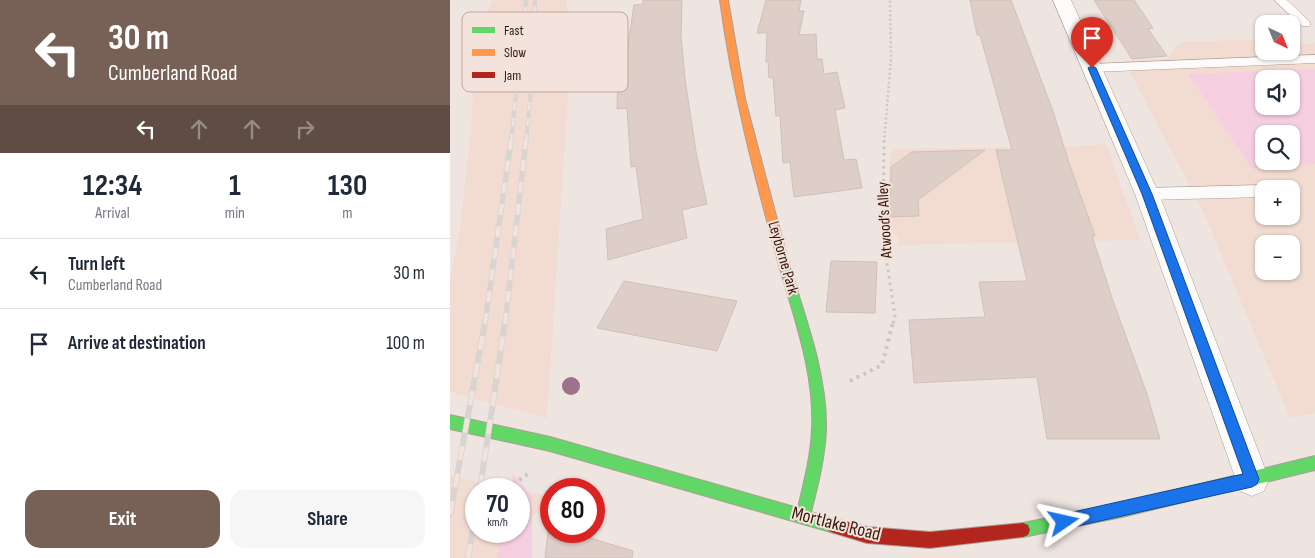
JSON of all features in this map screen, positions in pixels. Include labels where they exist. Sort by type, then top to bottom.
[{"type":"main road","name":"Leyborne Park","points":[[724,0],[729,44],[761,183],[798,314],[814,379],[819,420],[811,483],[804,517]]},
{"type":"main road","name":"Mortlake Road","points":[[450,422],[550,444],[804,517],[867,547],[1026,530],[1122,510],[1315,463]]},
{"type":"street","points":[[1062,0],[1147,194],[1252,479]]},
{"type":"lane","points":[[1280,0],[1306,24]]},
{"type":"lane","points":[[1092,68],[1315,58]]},
{"type":"lane","points":[[1147,194],[1255,191]]},
{"type":"path","name":"Atwood’s Alley","points":[[816,398],[882,366],[895,316],[883,237],[883,154],[891,59],[890,0]]},
{"type":"shaded area","points":[[492,0],[567,0],[567,12],[487,12]]},
{"type":"shaded area","points":[[1255,39],[1255,60],[1300,60],[1300,44],[1315,43],[1315,413],[1290,418],[1202,209],[1124,61],[1167,59],[1181,42]]},
{"type":"shaded area","points":[[1315,69],[1315,164],[1300,165],[1300,125],[1255,125],[1255,168],[1251,168],[1188,74],[1255,71],[1255,115],[1300,115],[1300,70],[1290,70]]},
{"type":"shaded area","points":[[473,92],[568,92],[547,418],[450,392],[450,280],[460,230],[472,118]]},
{"type":"shaded area","points":[[1106,144],[1140,240],[898,245],[899,239],[890,229],[889,166],[893,149],[1064,147]]},
{"type":"shaded area","points":[[450,476],[465,479],[465,543],[520,543],[518,558],[450,558]]},
{"type":"shaded area","points":[[530,492],[540,495],[540,510],[530,520]]},
{"type":"shaded area","points":[[530,494],[532,496],[532,558],[497,558],[500,543],[530,543]]},
{"type":"building","points":[[643,0],[682,0],[681,36],[685,79],[696,152],[707,204],[682,210],[687,238],[608,260],[606,229],[643,219],[636,166],[631,167],[627,108],[617,109],[617,92],[628,92],[628,45],[634,5],[643,4]]},
{"type":"building","points":[[766,0],[801,0],[799,11],[804,11],[799,35],[816,34],[817,59],[822,59],[824,74],[837,72],[845,108],[835,110],[844,160],[856,159],[862,188],[794,197],[790,162],[783,163],[780,116],[776,116],[773,77],[769,78],[768,61],[766,62],[767,33],[757,33]]},
{"type":"building","points":[[970,0],[1011,0],[1053,111],[1095,236],[1092,236],[1113,301],[1147,394],[1160,439],[1047,439],[1037,377],[914,383],[909,320],[985,317],[979,282],[1027,281],[996,150],[1012,150],[980,35],[977,35]]},
{"type":"building","points":[[1094,0],[1134,0],[1153,28],[1148,29],[1167,56],[1132,59]]},
{"type":"building","points":[[985,150],[918,200],[919,216],[890,217],[891,167],[912,152]]},
{"type":"building","points":[[831,261],[877,262],[875,313],[826,312]]},
{"type":"building","points":[[624,281],[737,301],[717,351],[597,328]]},
{"type":"building","points":[[547,543],[605,543],[633,551],[632,558],[545,558]]},
{"type":"railway","points":[[525,12],[526,0]]},
{"type":"railway","points":[[535,0],[535,12]]},
{"type":"railway","points":[[511,142],[516,92]]},
{"type":"railway","points":[[526,142],[531,92]]},
{"type":"railway","points":[[485,324],[511,140]]},
{"type":"railway","points":[[505,324],[526,140]]},
{"type":"railway","points":[[450,515],[485,322]]},
{"type":"railway","points":[[482,478],[505,322]]},
{"type":"railway","points":[[468,558],[471,543]]},
{"type":"traffic: fast","points":[[783,261],[806,339],[814,378],[819,418],[814,468],[803,517]]},
{"type":"traffic: fast","points":[[450,422],[550,444],[834,526]]},
{"type":"traffic: fast","points":[[1023,530],[1122,510],[1315,463]]},
{"type":"traffic: slow","points":[[724,0],[728,33],[741,99],[756,164],[783,261]]},
{"type":"traffic: jam","points":[[834,526],[867,535],[930,540],[1023,530]]},
{"type":"route","points":[[1064,522],[1252,479],[1147,194],[1092,68]]}]
